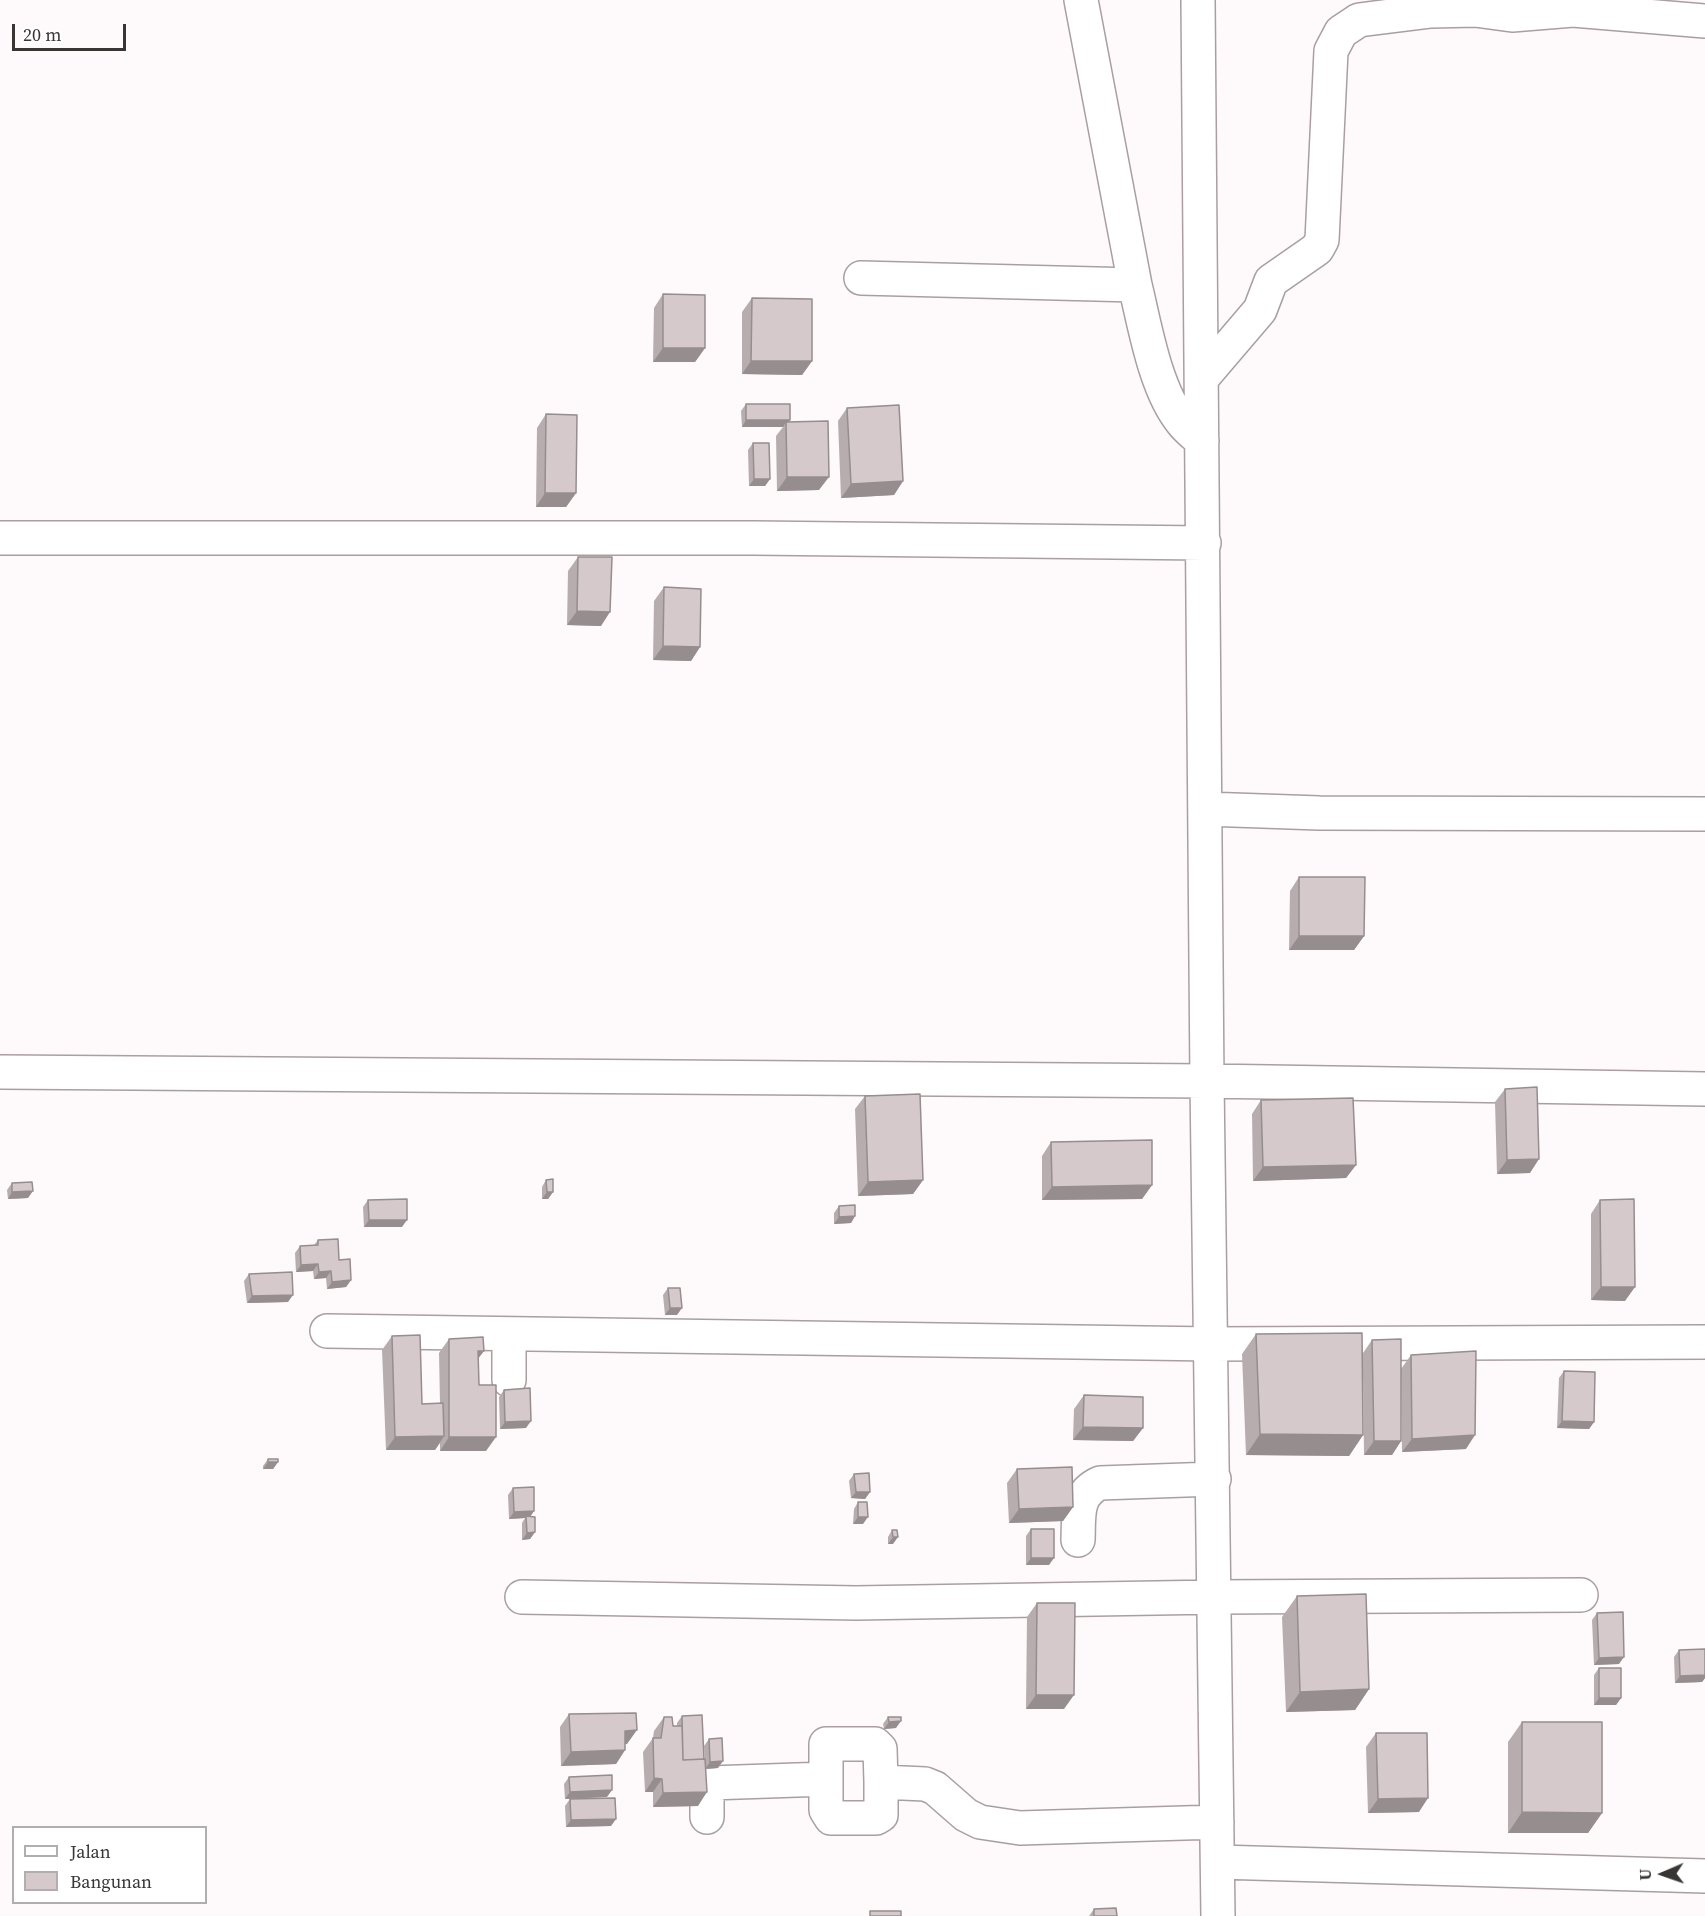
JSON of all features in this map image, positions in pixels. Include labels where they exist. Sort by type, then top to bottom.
[{"type":"street","points":[[1081,0],[1135,285],[1149,344],[1167,397],[1181,422],[1202,441]]},
{"type":"street","points":[[1198,0],[1207,1081],[1216,1597],[1218,1916]]},
{"type":"street","points":[[1202,378],[1260,310],[1271,281],[1317,249],[1322,240],[1331,51],[1341,32],[1359,20],[1464,10],[1512,15],[1573,10],[1705,21]]},
{"type":"street","points":[[861,278],[1135,285]]},
{"type":"street","points":[[0,538],[754,538],[1204,543]]},
{"type":"street","points":[[1205,809],[1319,813],[1705,814]]},
{"type":"street","points":[[0,1072],[1207,1081],[1705,1089]]},
{"type":"street","points":[[327,1331],[1212,1344],[1705,1342]]},
{"type":"street","points":[[509,1335],[509,1380]]},
{"type":"street","points":[[1078,1540],[1079,1506],[1083,1494],[1090,1488],[1100,1484],[1214,1479]]},
{"type":"street","points":[[522,1597],[856,1603],[1216,1597],[1581,1595]]},
{"type":"street","points":[[826,1744],[875,1744],[880,1749],[881,1782],[881,1815],[876,1818],[831,1818],[826,1810],[826,1744]]},
{"type":"street","points":[[707,1817],[707,1787],[710,1783],[826,1779]]},
{"type":"street","points":[[881,1782],[925,1784],[935,1788],[966,1815],[980,1822],[1020,1828],[1217,1822]]},
{"type":"street","points":[[1218,1863],[1705,1876]]},
{"type":"building","points":[[663,294],[705,295],[705,348],[663,348]]},
{"type":"building","points":[[752,298],[812,299],[812,361],[751,361]]},
{"type":"building","points":[[746,404],[790,404],[790,420],[746,420]]},
{"type":"building","points":[[899,405],[903,481],[851,484],[847,408]]},
{"type":"building","points":[[546,414],[577,415],[576,493],[545,493]]},
{"type":"building","points":[[828,421],[829,477],[787,477],[786,422]]},
{"type":"building","points":[[753,443],[769,443],[770,479],[754,479]]},
{"type":"building","points":[[578,557],[612,557],[610,612],[577,611]]},
{"type":"building","points":[[664,587],[701,589],[700,647],[663,646]]},
{"type":"building","points":[[1299,877],[1365,877],[1364,936],[1299,936]]},
{"type":"building","points":[[1537,1087],[1539,1159],[1507,1160],[1505,1089]]},
{"type":"building","points":[[920,1094],[923,1180],[868,1182],[865,1096]]},
{"type":"building","points":[[1353,1098],[1356,1165],[1263,1167],[1261,1100]]},
{"type":"building","points":[[1152,1140],[1152,1185],[1052,1187],[1051,1142]]},
{"type":"building","points":[[553,1179],[553,1192],[547,1192],[546,1180]]},
{"type":"building","points":[[32,1182],[33,1191],[12,1192],[12,1183]]},
{"type":"building","points":[[407,1199],[407,1220],[369,1220],[368,1200]]},
{"type":"building","points":[[1634,1199],[1635,1287],[1601,1287],[1600,1200]]},
{"type":"building","points":[[855,1205],[855,1216],[839,1217],[839,1206]]},
{"type":"building","points":[[338,1239],[339,1260],[350,1259],[351,1280],[332,1282],[331,1271],[319,1272],[318,1264],[301,1265],[300,1246],[318,1245],[318,1240]]},
{"type":"building","points":[[292,1272],[293,1295],[252,1296],[249,1274]]},
{"type":"building","points":[[668,1288],[680,1288],[682,1308],[670,1308]]},
{"type":"building","points":[[1362,1333],[1363,1435],[1260,1434],[1256,1334]]},
{"type":"building","points":[[420,1335],[422,1404],[443,1403],[444,1436],[395,1437],[392,1336]]},
{"type":"building","points":[[483,1337],[484,1351],[478,1351],[479,1385],[496,1385],[496,1437],[449,1437],[449,1339]]},
{"type":"building","points":[[1401,1339],[1401,1441],[1374,1441],[1372,1340]]},
{"type":"building","points":[[1476,1351],[1475,1435],[1412,1439],[1411,1355]]},
{"type":"building","points":[[1564,1371],[1595,1372],[1594,1422],[1562,1421]]},
{"type":"building","points":[[530,1388],[531,1421],[505,1422],[504,1390]]},
{"type":"building","points":[[1084,1395],[1143,1397],[1143,1428],[1083,1427]]},
{"type":"building","points":[[268,1459],[278,1459],[278,1462],[268,1462]]},
{"type":"building","points":[[1072,1467],[1073,1507],[1019,1509],[1017,1469]]},
{"type":"building","points":[[869,1473],[870,1492],[856,1492],[854,1474]]},
{"type":"building","points":[[534,1487],[534,1511],[514,1512],[513,1488]]},
{"type":"building","points":[[858,1502],[867,1502],[868,1517],[858,1517]]},
{"type":"building","points":[[526,1516],[535,1517],[535,1532],[527,1533]]},
{"type":"building","points":[[1031,1529],[1054,1529],[1054,1558],[1031,1558]]},
{"type":"building","points":[[892,1530],[897,1530],[898,1537],[893,1537]]},
{"type":"building","points":[[1366,1594],[1369,1689],[1300,1692],[1297,1596]]},
{"type":"building","points":[[1037,1603],[1075,1603],[1074,1695],[1036,1695]]},
{"type":"building","points":[[1623,1612],[1624,1657],[1599,1658],[1597,1613]]},
{"type":"building","points":[[1705,1649],[1705,1675],[1680,1676],[1679,1650]]},
{"type":"building","points":[[1599,1668],[1621,1668],[1621,1698],[1599,1698]]},
{"type":"building","points":[[636,1713],[637,1730],[625,1731],[625,1750],[571,1752],[569,1714]]},
{"type":"building","points":[[702,1715],[704,1759],[683,1760],[682,1716]]},
{"type":"building","points":[[664,1717],[672,1717],[673,1726],[682,1726],[683,1760],[705,1759],[707,1792],[663,1793],[662,1779],[654,1778],[653,1738],[661,1738]]},
{"type":"building","points":[[888,1717],[901,1717],[901,1721],[889,1722]]},
{"type":"building","points":[[1522,1722],[1602,1722],[1602,1813],[1522,1812]]},
{"type":"building","points":[[1376,1733],[1427,1733],[1428,1798],[1378,1799]]},
{"type":"building","points":[[722,1738],[723,1761],[710,1762],[709,1739]]},
{"type":"building","points":[[612,1775],[612,1790],[570,1792],[569,1777]]},
{"type":"building","points":[[615,1798],[616,1819],[571,1820],[570,1799]]},
{"type":"building","points":[[1116,1908],[1117,1916],[1094,1916],[1094,1909]]},
{"type":"building","points":[[870,1911],[901,1911],[901,1916],[870,1916]]}]
